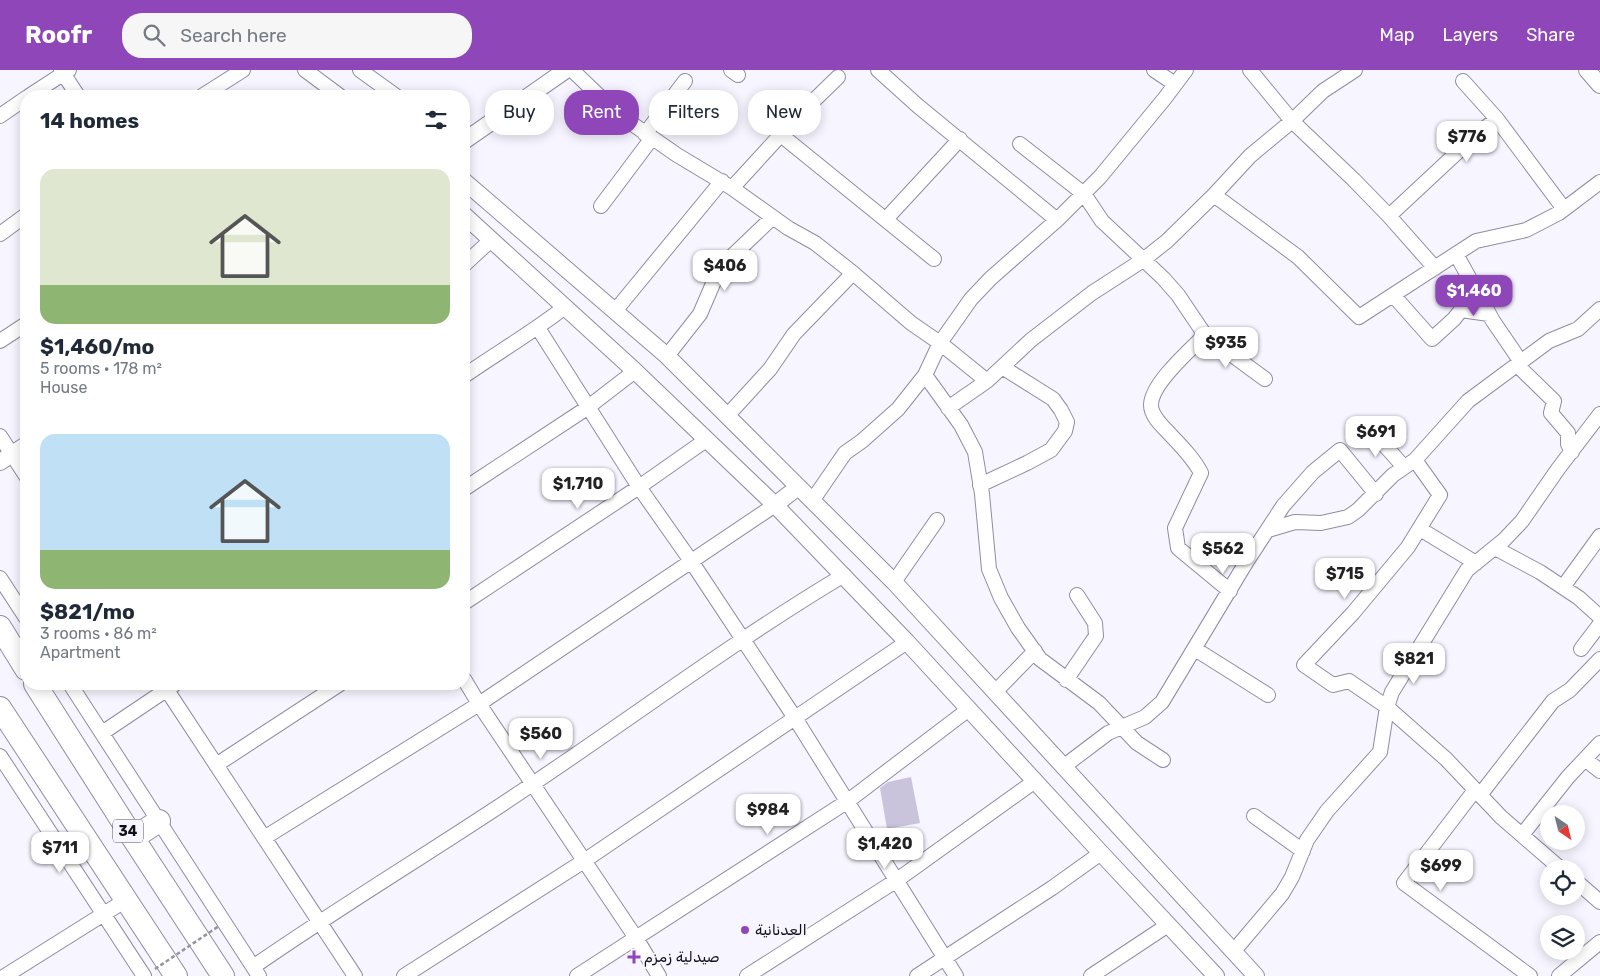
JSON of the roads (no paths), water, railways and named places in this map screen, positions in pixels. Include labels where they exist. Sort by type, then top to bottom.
[{"type":"highway","points":[[0,627],[20,659]]},
{"type":"highway","name":"34","points":[[40,690],[132,838],[223,976]]},
{"type":"highway","name":"34","points":[[0,708],[126,900],[158,974]]},
{"type":"highway","points":[[132,838],[159,821]]},
{"type":"street","points":[[211,90],[243,70]]},
{"type":"street","points":[[305,70],[332,90]]},
{"type":"street","points":[[360,70],[388,90]]},
{"type":"street","points":[[470,138],[566,70]]},
{"type":"street","points":[[572,70],[618,114],[677,155],[727,185],[772,217],[815,243],[911,323],[940,343],[987,381]]},
{"type":"street","points":[[878,70],[918,106],[1058,220]]},
{"type":"street","points":[[1154,70],[1175,84]]},
{"type":"street","points":[[812,501],[845,453],[862,441],[898,409],[925,375],[940,343],[971,299],[991,278],[1058,220],[1100,177],[1186,70]]},
{"type":"street","points":[[1250,70],[1292,121],[1354,180],[1435,268]]},
{"type":"street","points":[[948,408],[987,381],[1031,340],[1092,293],[1143,260],[1167,241],[1250,156],[1292,121],[1323,91],[1355,70]]},
{"type":"street","points":[[1587,70],[1600,85]]},
{"type":"street","points":[[38,90],[64,71],[75,90]]},
{"type":"street","points":[[821,94],[838,76]]},
{"type":"street","points":[[602,206],[685,81]]},
{"type":"street","points":[[1463,81],[1497,119],[1564,209]]},
{"type":"street","points":[[0,116],[20,102]]},
{"type":"street","points":[[1389,216],[1477,134],[1497,119]]},
{"type":"street","points":[[615,311],[727,185],[781,135],[934,259]]},
{"type":"street","points":[[886,219],[960,139]]},
{"type":"street","points":[[1020,144],[1084,194],[1102,221],[1163,278],[1178,295],[1205,335],[1265,379]]},
{"type":"street","points":[[1214,195],[1298,257],[1359,317],[1476,241],[1526,230],[1564,209],[1600,182]]},
{"type":"street","points":[[470,186],[667,356],[894,582],[1256,976]]},
{"type":"street","points":[[667,356],[700,314],[715,280],[729,259],[772,217]]},
{"type":"street","points":[[0,234],[20,219]]},
{"type":"street","points":[[470,221],[635,371],[844,575],[1216,976]]},
{"type":"street","points":[[470,259],[491,240]]},
{"type":"street","points":[[1456,254],[1519,363],[1554,401],[1550,413],[1568,433],[1568,444],[1572,452]]},
{"type":"street","points":[[727,416],[770,369],[794,334],[853,273]]},
{"type":"street","points":[[1393,295],[1432,339],[1454,319],[1460,310],[1489,314]]},
{"type":"street","points":[[470,372],[518,339],[538,328],[565,307]]},
{"type":"street","points":[[1268,530],[1295,522],[1322,524],[1348,517],[1376,494],[1393,475],[1410,464],[1468,402],[1549,341],[1578,329],[1600,309]]},
{"type":"street","points":[[0,341],[20,328]]},
{"type":"street","points":[[538,328],[587,408],[639,487],[796,718],[956,976]]},
{"type":"street","points":[[1205,335],[1172,368],[1155,390],[1151,406],[1157,421],[1196,462],[1201,473],[1175,528],[1178,548],[1230,591]]},
{"type":"street","points":[[980,485],[1051,450],[1064,431],[1067,422],[1053,399],[1002,367]]},
{"type":"street","points":[[470,485],[587,408],[635,371]]},
{"type":"street","points":[[925,375],[961,425],[975,452],[989,569],[1001,598],[1018,628],[1040,659],[1099,703],[1137,743],[1163,760]]},
{"type":"street","points":[[1233,952],[1282,894],[1292,877],[1307,840],[1327,811],[1380,752],[1387,707],[1392,692],[1467,570],[1495,548],[1522,521],[1600,414]]},
{"type":"street","points":[[1370,429],[1410,464],[1440,495],[1408,547],[1353,613],[1304,665],[1333,685],[1349,681],[1387,707],[1446,759],[1501,817],[1551,860]]},
{"type":"street","points":[[0,436],[6,458],[20,471]]},
{"type":"street","points":[[470,598],[639,487],[706,440]]},
{"type":"street","points":[[6,458],[20,449]]},
{"type":"street","points":[[1064,767],[1108,733],[1145,717],[1162,702],[1283,506],[1313,472],[1340,450],[1376,494]]},
{"type":"street","points":[[264,838],[479,704],[798,487]]},
{"type":"street","points":[[894,582],[937,520]]},
{"type":"street","points":[[1420,529],[1476,563]]},
{"type":"street","points":[[1563,587],[1600,536]]},
{"type":"street","points":[[1495,548],[1540,572],[1563,587],[1579,598],[1600,618]]},
{"type":"street","points":[[74,690],[256,971],[319,921],[532,784],[743,640],[844,575]]},
{"type":"street","points":[[0,578],[20,609]]},
{"type":"street","points":[[1066,680],[1096,636],[1095,623],[1077,595]]},
{"type":"street","points":[[1581,649],[1600,624]]},
{"type":"street","points":[[404,976],[584,861],[907,642]]},
{"type":"street","points":[[1195,649],[1268,695]]},
{"type":"street","points":[[995,692],[1035,651]]},
{"type":"street","points":[[1530,976],[1404,883],[1553,701],[1570,690],[1600,659]]},
{"type":"street","points":[[470,689],[636,938],[659,976]]},
{"type":"street","points":[[102,733],[162,690]]},
{"type":"street","points":[[170,690],[216,764],[355,976]]},
{"type":"street","points":[[216,764],[331,690]]},
{"type":"street","points":[[577,976],[848,801],[970,709]]},
{"type":"street","points":[[1522,835],[1568,777],[1600,743]]},
{"type":"street","points":[[0,756],[104,914],[158,974]]},
{"type":"street","points":[[1585,759],[1600,771]]},
{"type":"street","points":[[747,976],[897,880],[1035,781]]},
{"type":"street","points":[[1254,816],[1303,851]]},
{"type":"street","points":[[917,976],[1052,888],[1100,853]]},
{"type":"street","points":[[1585,889],[1600,902]]},
{"type":"street","points":[[5,976],[126,900]]},
{"type":"street","points":[[1091,976],[1168,924]]},
{"type":"street","points":[[1559,976],[1600,942]]},
{"type":"place","name":"العدنانية","points":[[745,930]]},
{"type":"place","name":"صيدلية زمزم","points":[[634,957]]}]
